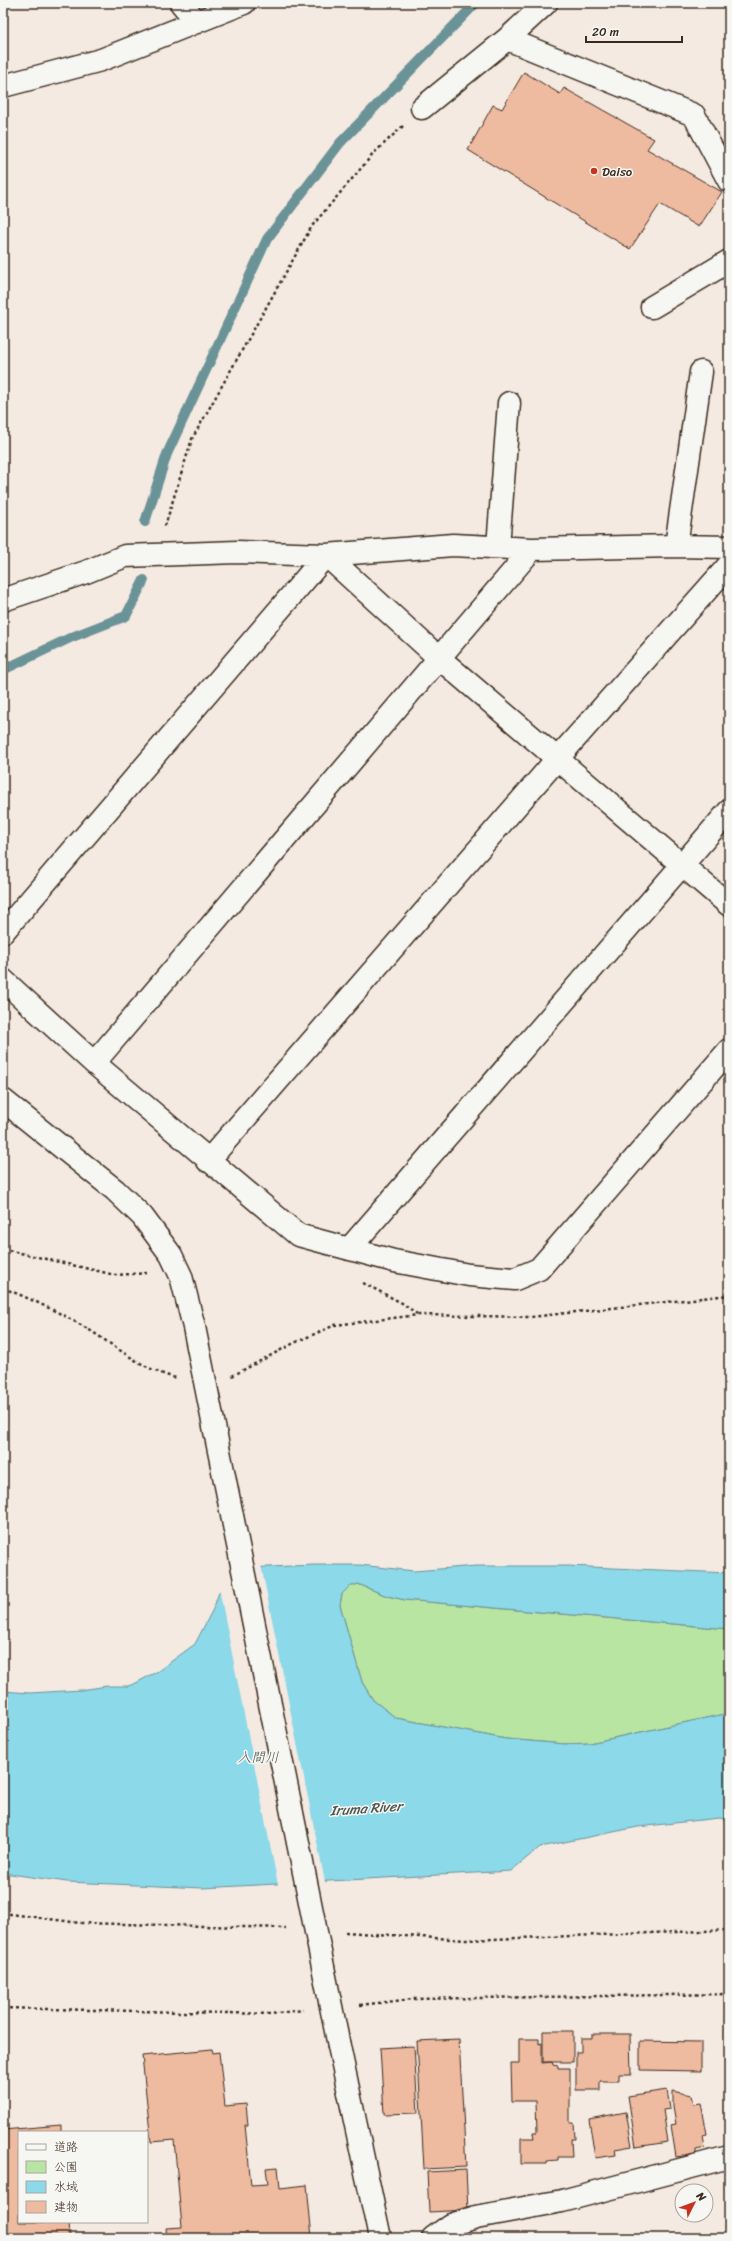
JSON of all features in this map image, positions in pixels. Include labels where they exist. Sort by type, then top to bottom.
[{"type":"street","points":[[181,3],[197,22]]},
{"type":"street","points":[[3,86],[100,60],[244,3]]},
{"type":"street","points":[[422,108],[507,39],[546,3]]},
{"type":"street","points":[[507,39],[694,115],[729,181]]},
{"type":"street","points":[[652,307],[729,261]]},
{"type":"street","points":[[676,546],[701,372]]},
{"type":"street","points":[[498,547],[509,403]]},
{"type":"street","points":[[3,600],[86,572],[125,556],[237,552],[326,555],[453,545],[532,549],[676,546],[729,547]]},
{"type":"street","points":[[94,1062],[532,549]]},
{"type":"street","points":[[326,555],[439,658],[729,905]]},
{"type":"street","points":[[3,932],[326,555]]},
{"type":"street","points":[[208,1161],[556,759],[729,565]]},
{"type":"street","points":[[349,1249],[729,811]]},
{"type":"street","points":[[3,980],[94,1062],[208,1161],[298,1235],[394,1261],[469,1275],[515,1280],[539,1269],[729,1050]]},
{"type":"street","points":[[3,1100],[115,1190],[142,1216],[171,1255],[181,1276],[194,1326],[339,2046],[380,2238]]},
{"type":"street","points":[[433,2238],[451,2225],[476,2217],[562,2201],[729,2157]]},
{"type":"path","points":[[157,554],[192,439],[312,226],[374,153],[422,108]]},
{"type":"path","points":[[3,1249],[115,1275],[154,1272]]},
{"type":"path","points":[[3,1288],[37,1301],[90,1330],[159,1374],[182,1380]]},
{"type":"path","points":[[227,1379],[294,1343],[335,1325],[418,1315],[531,1318],[729,1295]]},
{"type":"path","points":[[3,1913],[80,1923],[288,1928]]},
{"type":"path","points":[[342,1932],[466,1940],[729,1930]]},
{"type":"path","points":[[357,2005],[413,1999],[729,1994]]},
{"type":"path","points":[[3,2008],[270,2014],[310,2010]]},
{"type":"green space","points":[[358,1584],[387,1596],[405,1600],[729,1629],[729,1713],[590,1743],[565,1744],[506,1739],[396,1718],[373,1700],[362,1682],[340,1605],[342,1594],[349,1587]]},
{"type":"water","name":"入間川","points":[[314,1565],[360,1565],[414,1571],[476,1566],[567,1566],[729,1573],[729,1629],[405,1600],[387,1596],[358,1584],[349,1587],[342,1594],[340,1605],[362,1682],[373,1700],[396,1718],[506,1739],[565,1744],[590,1743],[729,1713],[729,1820],[719,1818],[638,1827],[540,1847],[511,1871],[203,1888],[67,1882],[3,1873],[3,1691],[30,1693],[81,1690],[107,1686],[128,1686],[136,1683],[158,1671],[195,1644],[214,1607],[219,1592],[233,1574],[246,1568]]},
{"type":"pier","points":[[261,1565],[325,1882],[278,1885],[219,1588],[232,1572],[246,1566]]},
{"type":"building","name":"Daiso","points":[[524,72],[560,94],[564,88],[654,139],[647,149],[722,192],[699,227],[660,204],[630,249],[468,150],[493,105],[502,109]]},
{"type":"building","points":[[543,2031],[573,2031],[573,2062],[543,2062]]},
{"type":"building","points":[[592,2034],[630,2034],[631,2074],[619,2074],[619,2081],[600,2081],[600,2090],[576,2090],[576,2052],[581,2052],[581,2038],[592,2038]]},
{"type":"building","points":[[459,2039],[466,2167],[424,2169],[417,2041]]},
{"type":"building","points":[[519,2039],[539,2039],[539,2044],[542,2043],[542,2063],[552,2062],[553,2065],[558,2066],[558,2068],[570,2068],[570,2123],[574,2123],[575,2139],[571,2139],[572,2157],[558,2157],[558,2160],[547,2161],[547,2164],[521,2164],[521,2138],[534,2138],[533,2133],[537,2133],[536,2101],[512,2101],[511,2063],[519,2063]]},
{"type":"building","points":[[640,2041],[701,2042],[701,2071],[640,2070]]},
{"type":"building","points":[[414,2046],[418,2113],[384,2114],[380,2048]]},
{"type":"building","points":[[212,2049],[213,2053],[219,2052],[225,2106],[246,2104],[248,2125],[245,2125],[251,2185],[268,2184],[266,2168],[278,2167],[280,2188],[307,2185],[312,2238],[167,2238],[166,2228],[182,2227],[174,2140],[151,2142],[142,2056]]},
{"type":"building","points":[[667,2090],[670,2109],[663,2110],[668,2142],[636,2147],[628,2096]]},
{"type":"building","points":[[673,2091],[692,2095],[694,2104],[701,2103],[707,2134],[703,2135],[705,2148],[696,2150],[696,2154],[676,2157],[671,2125],[676,2124],[673,2107]]},
{"type":"building","points":[[626,2112],[632,2146],[615,2149],[616,2155],[595,2158],[589,2119]]},
{"type":"building","points":[[61,2125],[61,2131],[18,2131],[18,2223],[69,2223],[70,2238],[3,2238],[3,2130]]},
{"type":"building","points":[[466,2170],[468,2210],[429,2212],[427,2172]]},
{"type":"waterway","points":[[145,522],[167,454],[267,239],[340,143],[476,3]]},
{"type":"waterway","points":[[3,670],[72,637],[126,616],[144,580]]},
{"type":"place","name":"Daiso","points":[[594,171]]},
{"type":"water label","name":"Iruma River","points":[[366,1808]]}]
